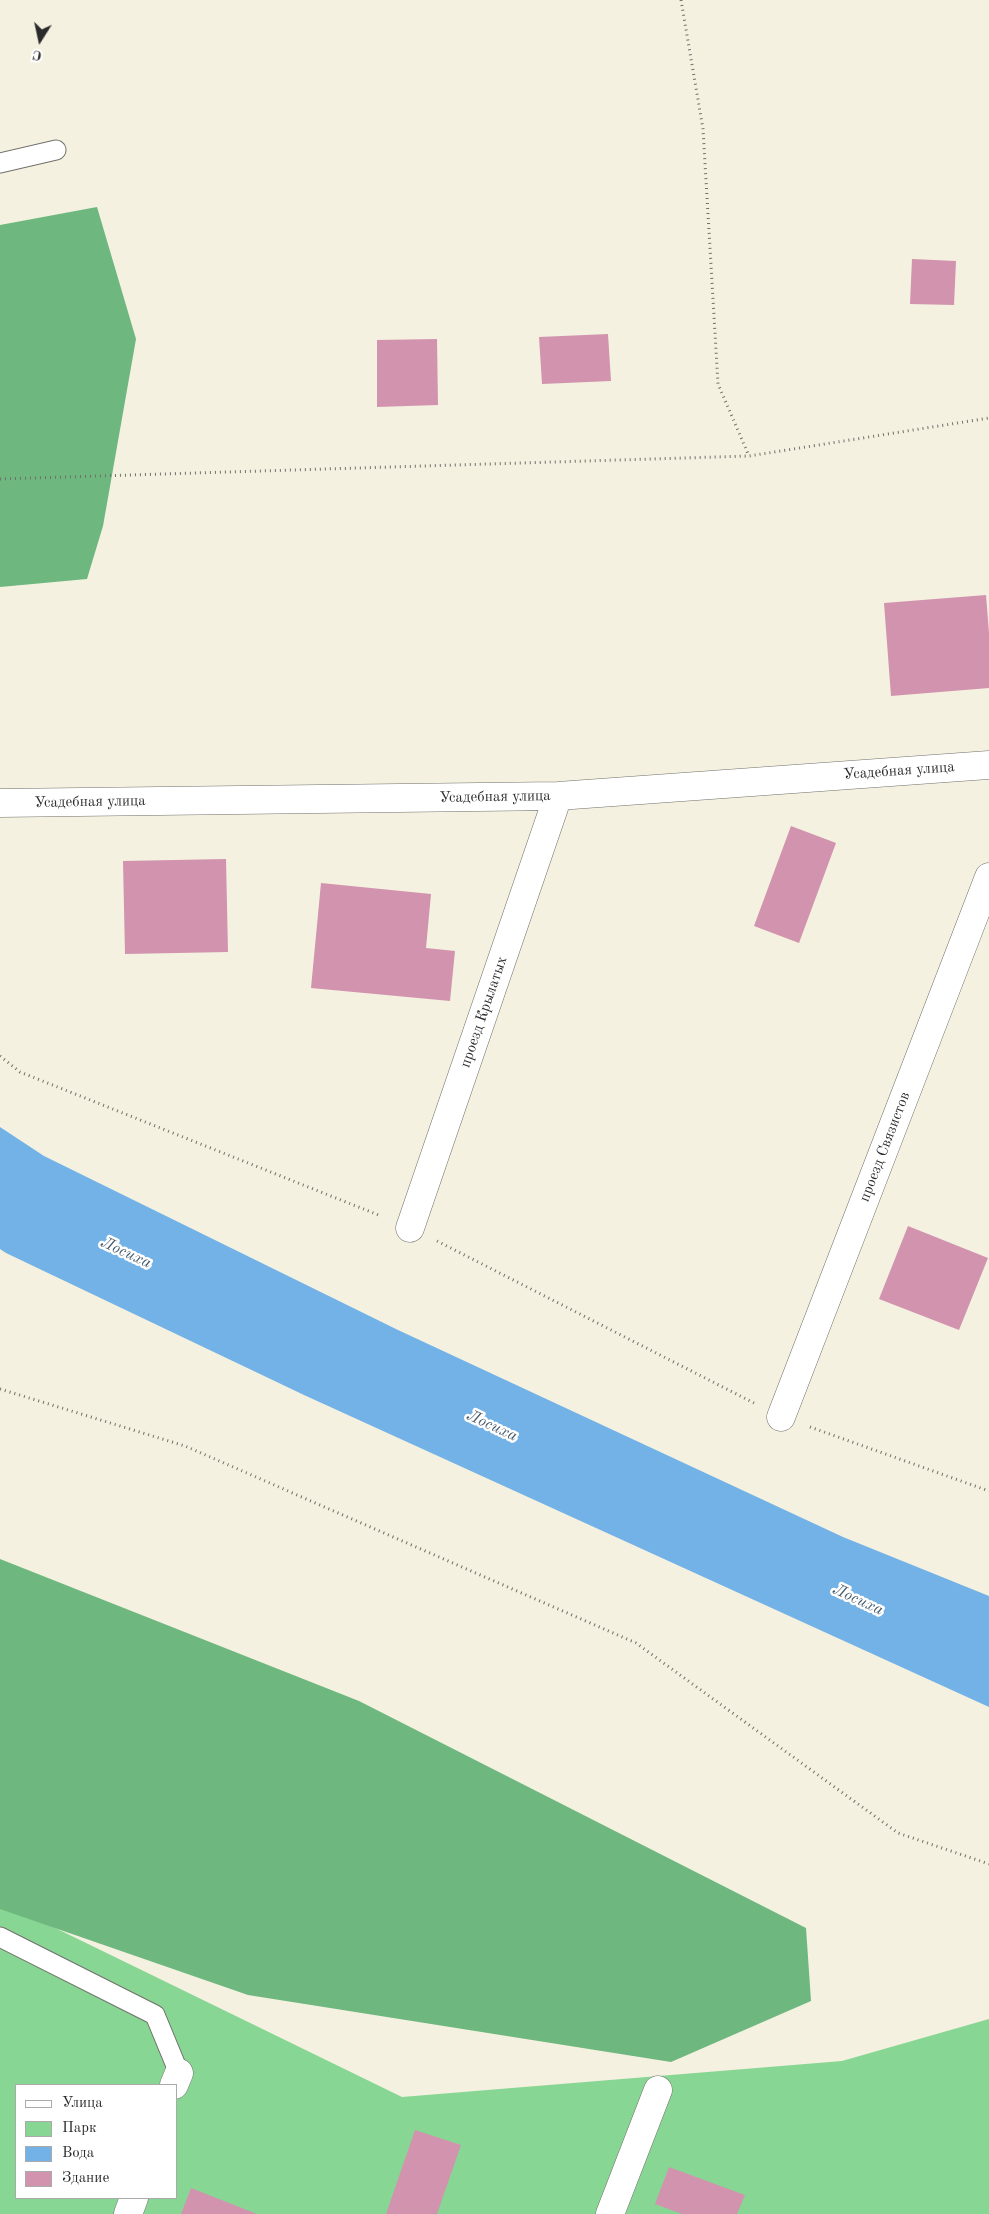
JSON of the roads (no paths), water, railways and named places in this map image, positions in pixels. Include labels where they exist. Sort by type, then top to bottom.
[{"type":"street","name":"Усадебная улица","points":[[0,803],[558,796],[989,765]]},
{"type":"street","name":"проезд Крылатых","points":[[410,1228],[558,796]]},
{"type":"street","name":"проезд Связистов","points":[[781,1417],[989,877]]},
{"type":"street","points":[[610,2214],[658,2090]]},
{"type":"street","points":[[128,2214],[134,2199]]},
{"type":"lane","points":[[0,163],[56,150]]},
{"type":"lane","points":[[0,1937],[154,2015],[177,2079]]},
{"type":"water","name":"Лосиха","points":[[0,1127],[44,1156],[398,1330],[843,1537],[989,1596],[989,1707],[304,1395],[6,1253],[0,1249]]}]
